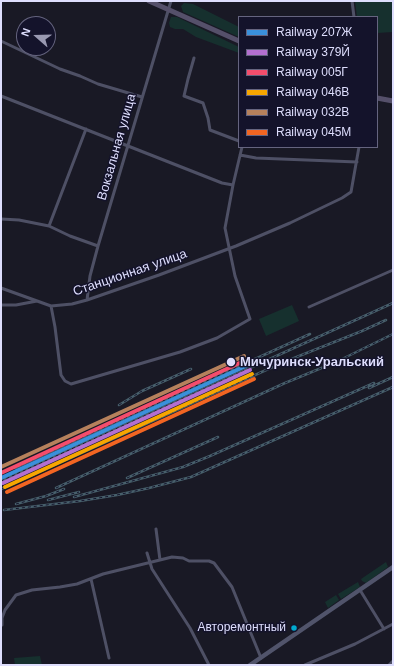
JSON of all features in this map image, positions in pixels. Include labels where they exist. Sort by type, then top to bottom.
[{"type":"main road","points":[[149,1],[238,41]]},
{"type":"main road","points":[[378,98],[393,101]]},
{"type":"main road","points":[[250,665],[393,567]]},
{"type":"street","name":"Вокзальная улица","points":[[87,300],[90,276],[98,246],[171,1]]},
{"type":"street","points":[[352,1],[354,16]]},
{"type":"street","points":[[1,41],[60,69],[98,84],[142,97]]},
{"type":"street","points":[[194,58],[184,96],[203,103],[210,130],[238,141]]},
{"type":"street","points":[[1,96],[222,183],[233,185]]},
{"type":"street","points":[[49,226],[86,129]]},
{"type":"street","points":[[51,306],[56,327],[61,375],[65,381],[71,384],[180,352],[217,338],[250,319],[235,276],[225,228],[242,148]]},
{"type":"street","points":[[240,155],[263,159],[357,162],[359,148]]},
{"type":"street","name":"Станционная улица","points":[[1,288],[51,306],[72,304],[87,300],[159,275],[290,223],[342,198],[351,192],[357,162]]},
{"type":"street","points":[[1,219],[19,220],[49,226],[70,236],[98,246]]},
{"type":"street","points":[[309,307],[393,270]]},
{"type":"street","points":[[1,305],[16,305],[37,301]]},
{"type":"street","points":[[156,529],[160,560]]},
{"type":"street","points":[[147,553],[152,568],[190,628],[209,665]]},
{"type":"street","points":[[2,625],[2,618],[5,610],[16,595],[32,590],[77,584],[131,566],[172,557],[183,558],[189,561],[209,561],[214,563],[232,587],[261,658]]},
{"type":"street","points":[[91,579],[109,658]]},
{"type":"street","points":[[360,590],[384,628]]},
{"type":"street","points":[[305,665],[355,644],[393,624]]},
{"type":"street","points":[[389,665],[393,661]]},
{"type":"green space","points":[[355,1],[393,1],[393,32],[378,33],[378,16],[357,16]]},
{"type":"green space","points":[[184,3],[193,4],[238,26],[238,37],[183,12],[181,6]]},
{"type":"green space","points":[[171,17],[177,17],[238,47],[238,53],[196,37],[183,29],[175,29],[170,27],[169,23]]},
{"type":"green space","points":[[292,305],[299,321],[266,336],[259,319]]},
{"type":"green space","points":[[386,562],[388,567],[366,583],[362,581],[361,579]]},
{"type":"green space","points":[[358,582],[360,587],[341,599],[338,594]]},
{"type":"green space","points":[[336,595],[339,600],[328,608],[325,602]]},
{"type":"green space","points":[[40,656],[42,665],[15,665],[14,658]]},
{"type":"railway","points":[[1,481],[393,303]]},
{"type":"railway","points":[[1,489],[284,362],[386,320]]},
{"type":"railway","points":[[15,468],[310,334]]},
{"type":"railway","points":[[56,488],[285,383],[336,362],[393,334]]},
{"type":"railway","points":[[119,405],[142,391],[191,369]]},
{"type":"railway","points":[[369,388],[393,377]]},
{"type":"railway","points":[[74,497],[183,467],[374,383]]},
{"type":"railway","points":[[4,510],[117,495],[191,477],[393,387]]},
{"type":"railway","points":[[127,478],[218,437]]},
{"type":"railway","points":[[16,504],[46,496],[64,489]]},
{"type":"railway","points":[[48,500],[79,492]]},
{"type":"rail line","name":"032В","points":[[1,467],[244,356]]},
{"type":"rail line","name":"005Г","points":[[1,473],[246,360]]},
{"type":"rail line","name":"207Ж","points":[[1,478],[248,365]]},
{"type":"rail line","name":"379Й","points":[[3,483],[250,370]]},
{"type":"rail line","name":"046В","points":[[5,487],[252,374]]},
{"type":"rail line","name":"045М","points":[[7,492],[254,379]]},
{"type":"place","name":"Мичуринск-Уральский","points":[[231,362]]},
{"type":"place","name":"Авторемонтный","points":[[294,628]]}]
